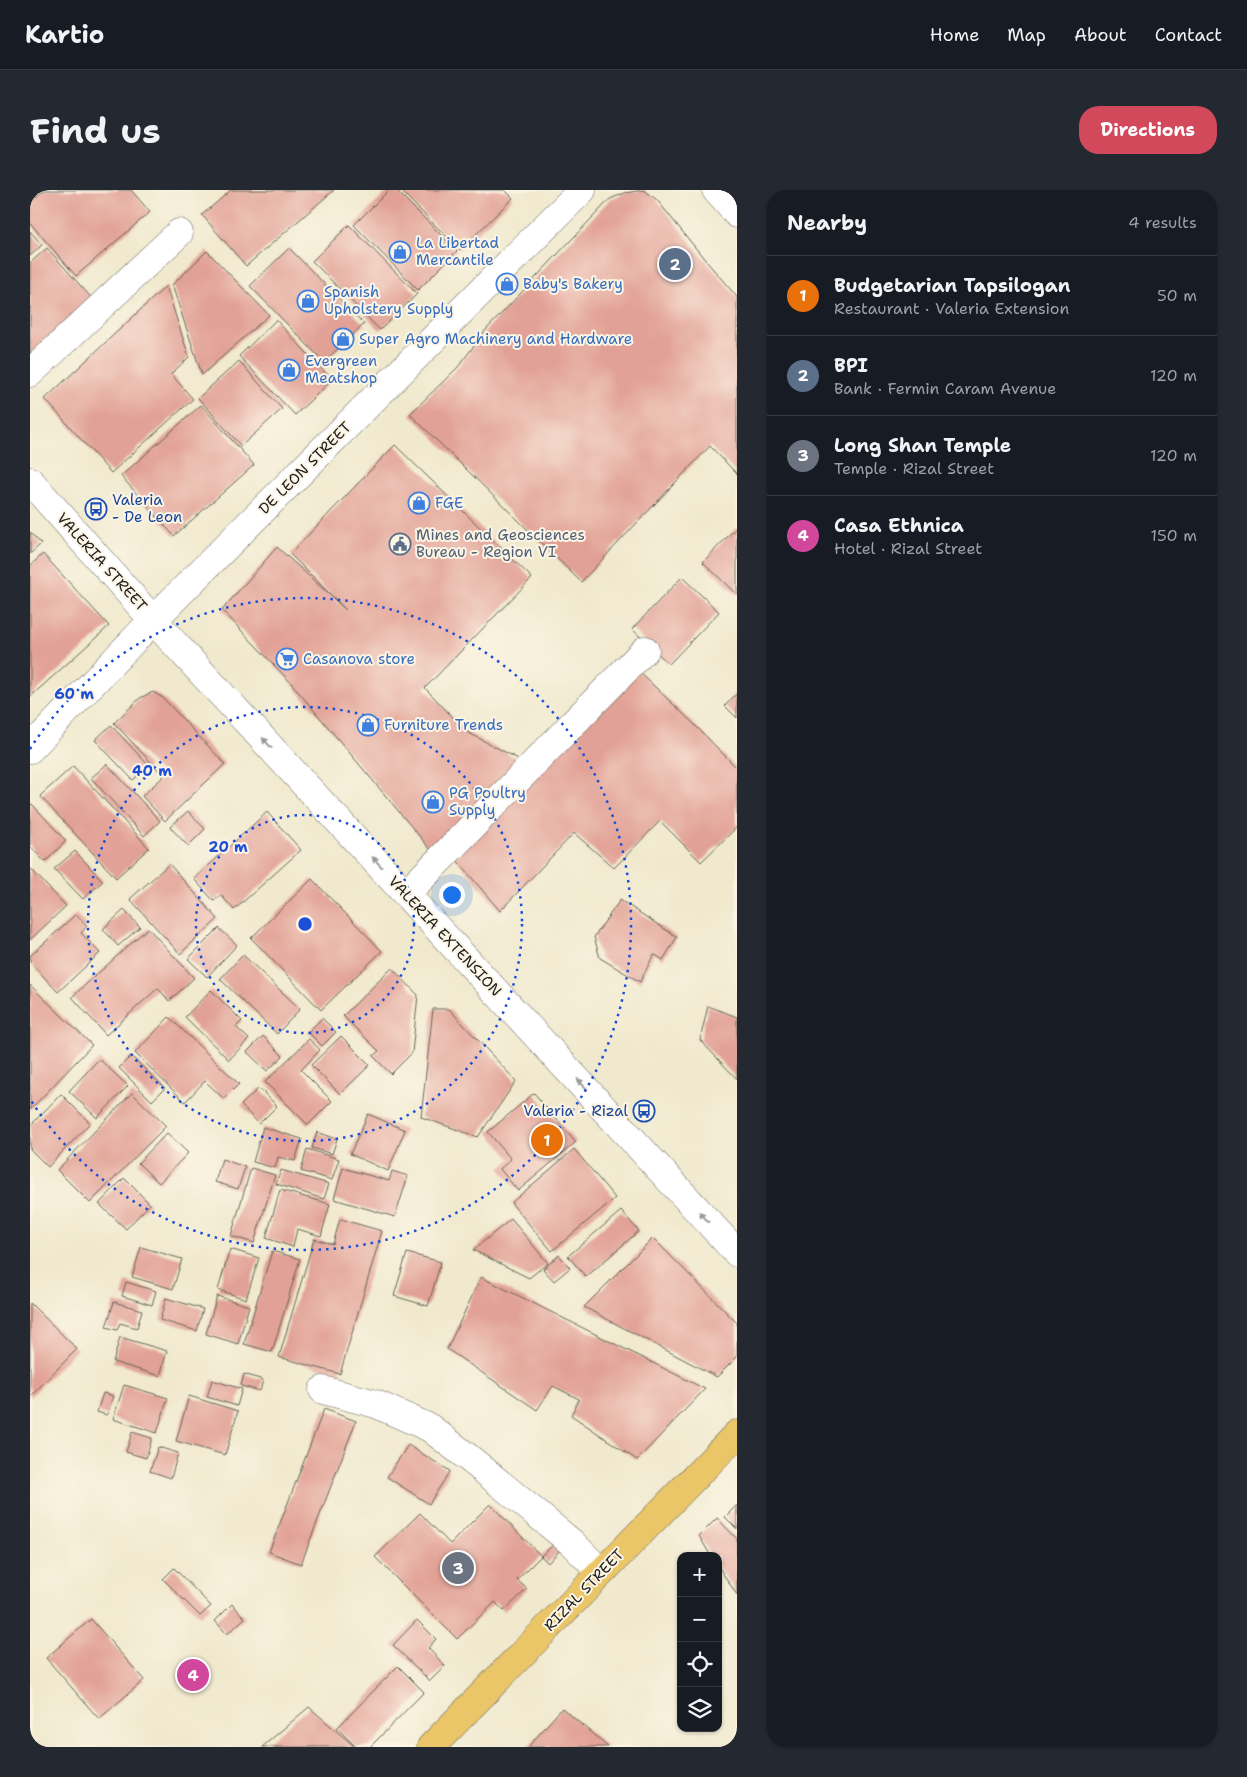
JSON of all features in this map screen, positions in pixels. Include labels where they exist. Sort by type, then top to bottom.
[{"type":"main road","name":"RIZAL STREET","points":[[431,1747],[737,1434]]},
{"type":"street","name":"DE LEON STREET","points":[[30,748],[153,620],[582,190]]},
{"type":"street","points":[[716,190],[737,214]]},
{"type":"street","points":[[30,373],[179,233]]},
{"type":"street","name":"VALERIA STREET","points":[[30,481],[153,620]]},
{"type":"street","name":"VALERIA EXTENSION","points":[[153,620],[737,1253]]},
{"type":"street","points":[[406,894],[645,650]]},
{"type":"street","points":[[323,1390],[376,1404],[430,1428],[476,1462],[572,1543],[601,1572]]},
{"type":"building","points":[[44,190],[131,190],[150,212],[76,276],[30,223],[30,202]]},
{"type":"building","points":[[231,190],[334,190],[246,266],[202,215]]},
{"type":"building","points":[[389,190],[396,190],[457,251],[418,290],[354,225]]},
{"type":"building","points":[[400,190],[505,190],[513,198],[460,250]]},
{"type":"building","points":[[644,190],[657,200],[737,297],[737,474],[710,446],[581,582],[410,414],[458,367],[485,331],[610,199],[625,193]]},
{"type":"building","points":[[349,225],[417,294],[380,330],[312,261]]},
{"type":"building","points":[[30,231],[42,245],[30,256]]},
{"type":"building","points":[[47,248],[96,303],[30,362],[30,263]]},
{"type":"building","points":[[289,248],[364,324],[324,362],[250,286]]},
{"type":"building","points":[[207,251],[269,315],[202,375],[172,285]]},
{"type":"building","points":[[166,286],[189,357],[171,374],[193,399],[111,473],[45,399]]},
{"type":"building","points":[[276,320],[332,380],[295,415],[239,356]]},
{"type":"building","points":[[239,361],[282,409],[241,446],[198,398]]},
{"type":"building","points":[[201,405],[254,465],[174,536],[121,476]]},
{"type":"building","points":[[395,445],[532,578],[425,688],[467,732],[526,763],[431,850],[291,683],[222,610],[277,547],[346,610],[290,554]]},
{"type":"building","points":[[737,527],[737,595],[703,562]]},
{"type":"building","points":[[30,532],[41,544],[30,554]]},
{"type":"building","points":[[43,554],[109,626],[30,697],[30,566]]},
{"type":"building","points":[[682,577],[719,612],[669,664],[632,629]]},
{"type":"building","points":[[636,669],[737,768],[737,827],[701,862],[660,821],[614,868],[574,833],[500,911],[455,858]]},
{"type":"building","points":[[153,692],[163,698],[225,764],[165,821],[142,796],[164,776],[114,723],[140,698]]},
{"type":"building","points":[[737,693],[737,718],[725,706]]},
{"type":"building","points":[[111,725],[149,766],[133,780],[95,740]]},
{"type":"building","points":[[107,764],[160,821],[144,836],[91,778]]},
{"type":"building","points":[[73,766],[149,848],[116,878],[40,796]]},
{"type":"building","points":[[32,804],[66,841],[45,862],[30,846],[30,805]]},
{"type":"building","points":[[188,811],[205,829],[188,846],[170,827]]},
{"type":"building","points":[[267,812],[301,850],[234,910],[221,895],[214,901],[194,879]]},
{"type":"building","points":[[75,851],[103,881],[83,899],[54,869]]},
{"type":"building","points":[[169,864],[218,919],[180,954],[130,899]]},
{"type":"building","points":[[30,868],[66,906],[30,940]]},
{"type":"building","points":[[312,879],[382,951],[321,1010],[251,938]]},
{"type":"building","points":[[620,900],[677,937],[663,960],[654,954],[640,982],[600,958],[594,937]]},
{"type":"building","points":[[124,910],[140,927],[118,946],[103,929]]},
{"type":"building","points":[[76,914],[87,926],[81,933],[100,953],[58,992],[30,962],[30,956]]},
{"type":"building","points":[[148,928],[194,978],[169,1001],[158,988],[106,1035],[72,997]]},
{"type":"building","points":[[219,928],[237,945],[207,977],[188,959]]},
{"type":"building","points":[[243,955],[300,1009],[277,1034],[220,979]]},
{"type":"building","points":[[392,968],[418,995],[412,1053],[391,1074],[373,1056],[379,1051],[343,1016]]},
{"type":"building","points":[[30,985],[92,1045],[30,1110]]},
{"type":"building","points":[[211,990],[242,1021],[236,1027],[249,1039],[229,1060],[185,1017]]},
{"type":"building","points":[[708,1006],[737,1017],[737,1079],[700,1040]]},
{"type":"building","points":[[433,1009],[449,1009],[516,1081],[478,1137],[421,1117]]},
{"type":"building","points":[[169,1017],[239,1084],[224,1099],[205,1081],[185,1102],[135,1053]]},
{"type":"building","points":[[322,1018],[336,1032],[322,1046],[308,1032]]},
{"type":"building","points":[[263,1036],[283,1056],[267,1071],[247,1052]]},
{"type":"building","points":[[341,1036],[370,1065],[340,1094],[311,1065]]},
{"type":"building","points":[[309,1039],[320,1050],[301,1070],[332,1101],[308,1125],[265,1082]]},
{"type":"building","points":[[131,1056],[165,1088],[152,1101],[119,1068]]},
{"type":"building","points":[[99,1059],[128,1086],[97,1118],[69,1091]]},
{"type":"building","points":[[259,1088],[277,1106],[259,1124],[241,1105]]},
{"type":"building","points":[[132,1093],[166,1126],[90,1203],[57,1170]]},
{"type":"building","points":[[534,1093],[576,1142],[518,1191],[500,1169],[511,1159],[488,1132]]},
{"type":"building","points":[[61,1094],[90,1123],[48,1167],[30,1149],[30,1126]]},
{"type":"building","points":[[368,1114],[405,1130],[388,1171],[350,1154]]},
{"type":"building","points":[[263,1127],[302,1139],[295,1161],[278,1157],[275,1168],[253,1162]]},
{"type":"building","points":[[317,1132],[337,1139],[332,1154],[312,1148]]},
{"type":"building","points":[[167,1133],[188,1153],[159,1183],[138,1163]]},
{"type":"building","points":[[307,1149],[339,1159],[332,1180],[301,1171]]},
{"type":"building","points":[[574,1149],[615,1198],[552,1251],[511,1203]]},
{"type":"building","points":[[222,1159],[245,1167],[238,1189],[215,1182]]},
{"type":"building","points":[[251,1168],[275,1175],[254,1243],[231,1236]]},
{"type":"building","points":[[343,1168],[389,1181],[392,1171],[408,1176],[395,1217],[334,1199]]},
{"type":"building","points":[[281,1170],[329,1184],[324,1199],[276,1184]]},
{"type":"building","points":[[124,1178],[150,1204],[126,1229],[99,1204]]},
{"type":"building","points":[[280,1190],[330,1204],[321,1236],[297,1229],[293,1247],[266,1238]]},
{"type":"building","points":[[621,1211],[639,1231],[586,1277],[568,1256]]},
{"type":"building","points":[[340,1219],[382,1231],[340,1374],[279,1357],[314,1239],[333,1244]]},
{"type":"building","points":[[511,1219],[548,1263],[529,1278],[473,1250]]},
{"type":"building","points":[[653,1238],[737,1323],[737,1357],[717,1377],[584,1307]]},
{"type":"building","points":[[141,1247],[182,1259],[173,1289],[132,1277]]},
{"type":"building","points":[[230,1249],[259,1258],[246,1299],[218,1290]]},
{"type":"building","points":[[272,1251],[300,1259],[272,1352],[244,1344]]},
{"type":"building","points":[[407,1253],[441,1262],[428,1306],[394,1296]]},
{"type":"building","points":[[559,1255],[570,1268],[554,1281],[543,1269]]},
{"type":"building","points":[[481,1277],[705,1389],[637,1460],[571,1415],[579,1399],[553,1386],[537,1410],[447,1349]]},
{"type":"building","points":[[126,1282],[156,1291],[152,1305],[122,1296]]},
{"type":"building","points":[[217,1296],[249,1306],[238,1344],[206,1334]]},
{"type":"building","points":[[166,1298],[203,1309],[197,1331],[160,1320]]},
{"type":"building","points":[[114,1302],[142,1310],[137,1328],[120,1323],[117,1330],[106,1327]]},
{"type":"building","points":[[30,1303],[77,1349],[30,1397]]},
{"type":"building","points":[[120,1337],[167,1351],[160,1376],[113,1362]]},
{"type":"building","points":[[244,1374],[263,1380],[260,1391],[241,1386]]},
{"type":"building","points":[[212,1380],[242,1389],[237,1406],[207,1397]]},
{"type":"building","points":[[124,1385],[168,1398],[157,1433],[113,1419]]},
{"type":"building","points":[[103,1393],[113,1396],[107,1415],[97,1412]]},
{"type":"building","points":[[189,1396],[238,1411],[225,1455],[176,1441]]},
{"type":"building","points":[[324,1409],[356,1421],[301,1564],[269,1552]]},
{"type":"building","points":[[132,1432],[152,1438],[146,1458],[126,1452]]},
{"type":"building","points":[[408,1445],[450,1471],[429,1504],[387,1477]]},
{"type":"building","points":[[158,1447],[178,1453],[171,1478],[150,1471]]},
{"type":"building","points":[[490,1504],[541,1556],[517,1580],[527,1589],[504,1611],[495,1602],[457,1639],[375,1557],[420,1513],[450,1544]]},
{"type":"building","points":[[737,1505],[737,1529],[725,1517]]},
{"type":"building","points":[[717,1518],[737,1539],[737,1595],[722,1572],[722,1552],[709,1552],[699,1536]]},
{"type":"building","points":[[554,1544],[560,1550],[548,1563],[541,1556]]},
{"type":"building","points":[[174,1568],[211,1606],[200,1616],[163,1579]]},
{"type":"building","points":[[232,1604],[245,1618],[227,1634],[215,1621]]},
{"type":"building","points":[[91,1619],[144,1680],[99,1719],[46,1658]]},
{"type":"building","points":[[417,1620],[436,1639],[428,1648],[445,1666],[430,1681],[393,1645]]},
{"type":"building","points":[[398,1666],[424,1692],[370,1747],[356,1747],[337,1728]]},
{"type":"building","points":[[309,1707],[355,1747],[262,1747]]},
{"type":"building","points":[[562,1708],[608,1747],[528,1747]]},
{"type":"place","name":"La Libertad Mercantile","points":[[400,252]]},
{"type":"place","name":"BPI","points":[[675,264]]},
{"type":"place","name":"Baby's Bakery","points":[[507,284]]},
{"type":"place","name":"Spanish Upholstery Supply","points":[[308,301]]},
{"type":"place","name":"Super Agro Machinery and Hardware","points":[[343,339]]},
{"type":"place","name":"Evergreen Meatshop","points":[[289,370]]},
{"type":"place","name":"FGE","points":[[419,503]]},
{"type":"place","name":"Valeria - De Leon","points":[[96,509]]},
{"type":"place","name":"Mines and Geosciences Bureau - Region VI","points":[[400,544]]},
{"type":"place","name":"Casanova store","points":[[287,659]]},
{"type":"place","name":"Furniture Trends","points":[[368,725]]},
{"type":"place","name":"PG Poultry Supply","points":[[433,802]]},
{"type":"place","name":"Valeria - Rizal","points":[[644,1111]]},
{"type":"place","name":"Budgetarian Tapsilogan","points":[[547,1140]]},
{"type":"place","name":"Long Shan Temple","points":[[458,1568]]},
{"type":"place","name":"Casa Ethnica","points":[[193,1675]]}]
